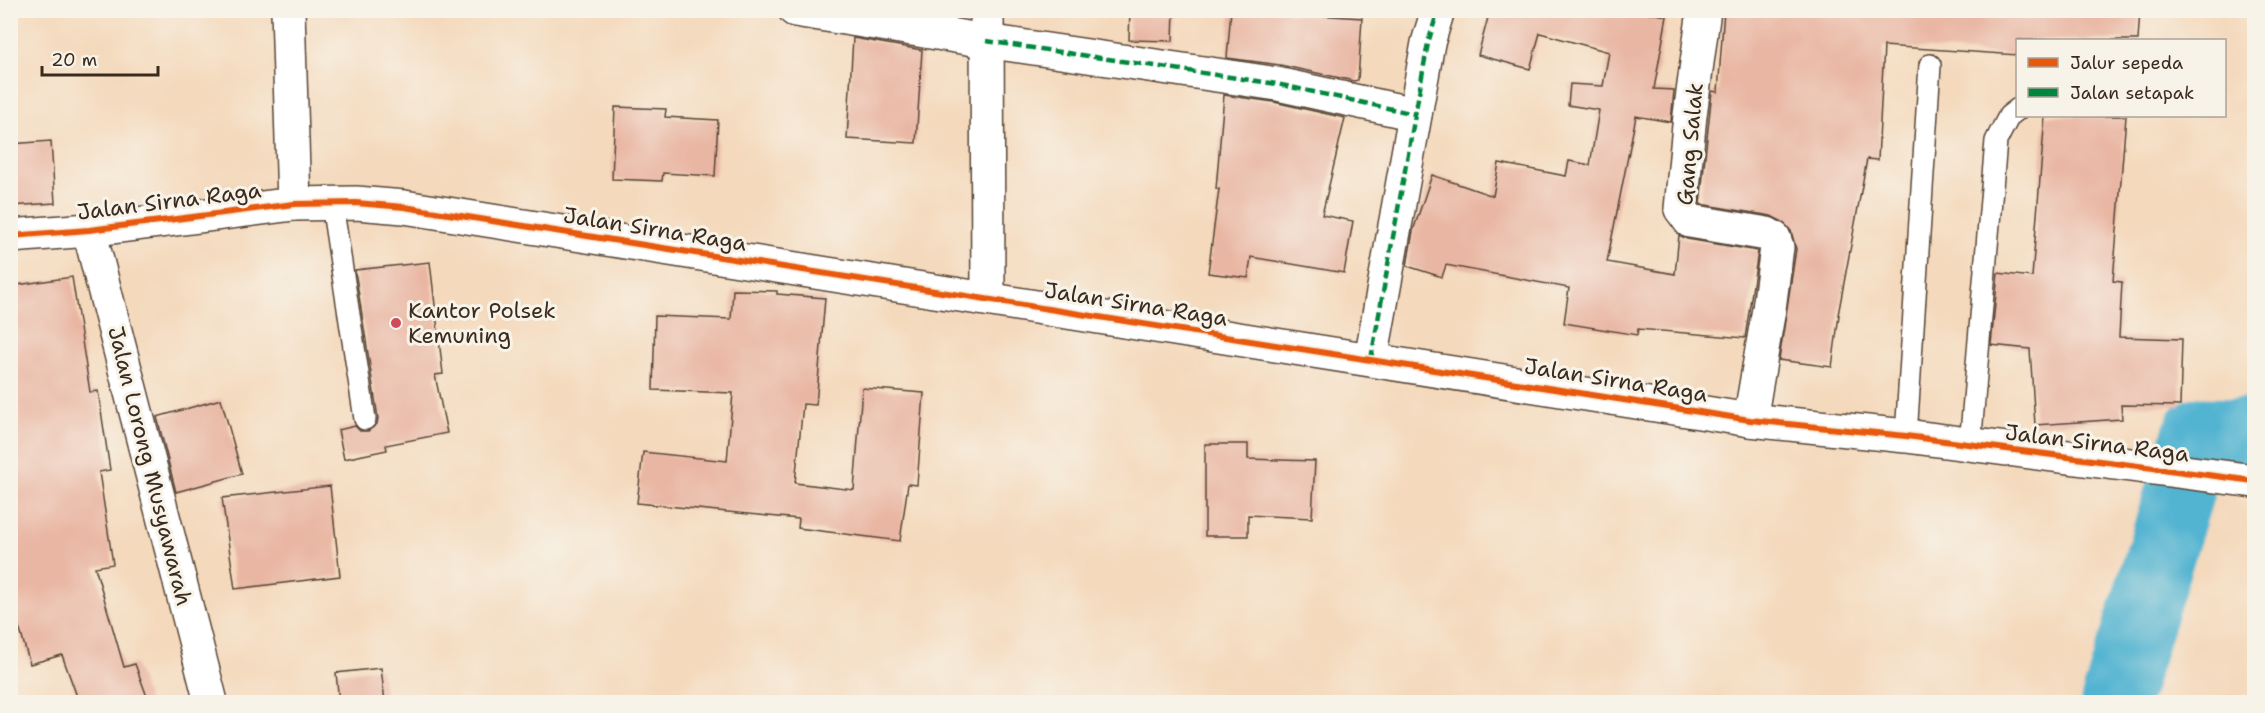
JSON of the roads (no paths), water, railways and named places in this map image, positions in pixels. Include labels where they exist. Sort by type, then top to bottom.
[{"type":"street","points":[[288,10],[294,204]]},
{"type":"street","points":[[795,10],[987,26],[1415,114]]},
{"type":"street","points":[[1371,358],[1428,43],[1438,10]]},
{"type":"street","name":"Gang Salak","points":[[1704,10],[1690,115],[1681,209],[1690,221],[1767,234],[1774,238],[1776,247],[1770,309],[1750,420]]},
{"type":"street","points":[[987,26],[988,299]]},
{"type":"street","name":"Jalan Sirna Raga","points":[[10,236],[89,230],[294,204],[404,207],[1371,358],[1750,420],[1906,436],[1970,446],[2246,479]]},
{"type":"street","name":"Jalan Lorong Musyawarah","points":[[89,230],[211,702]]},
{"type":"lane","points":[[1906,436],[1930,66]]},
{"type":"lane","points":[[1970,446],[1996,141],[2009,116],[2016,111]]},
{"type":"lane","points":[[332,204],[365,419]]},
{"type":"waterway","points":[[2115,702],[2198,432],[2254,433]]},
{"type":"place","name":"Kantor Polsek Kemuning","points":[[396,323]]}]
